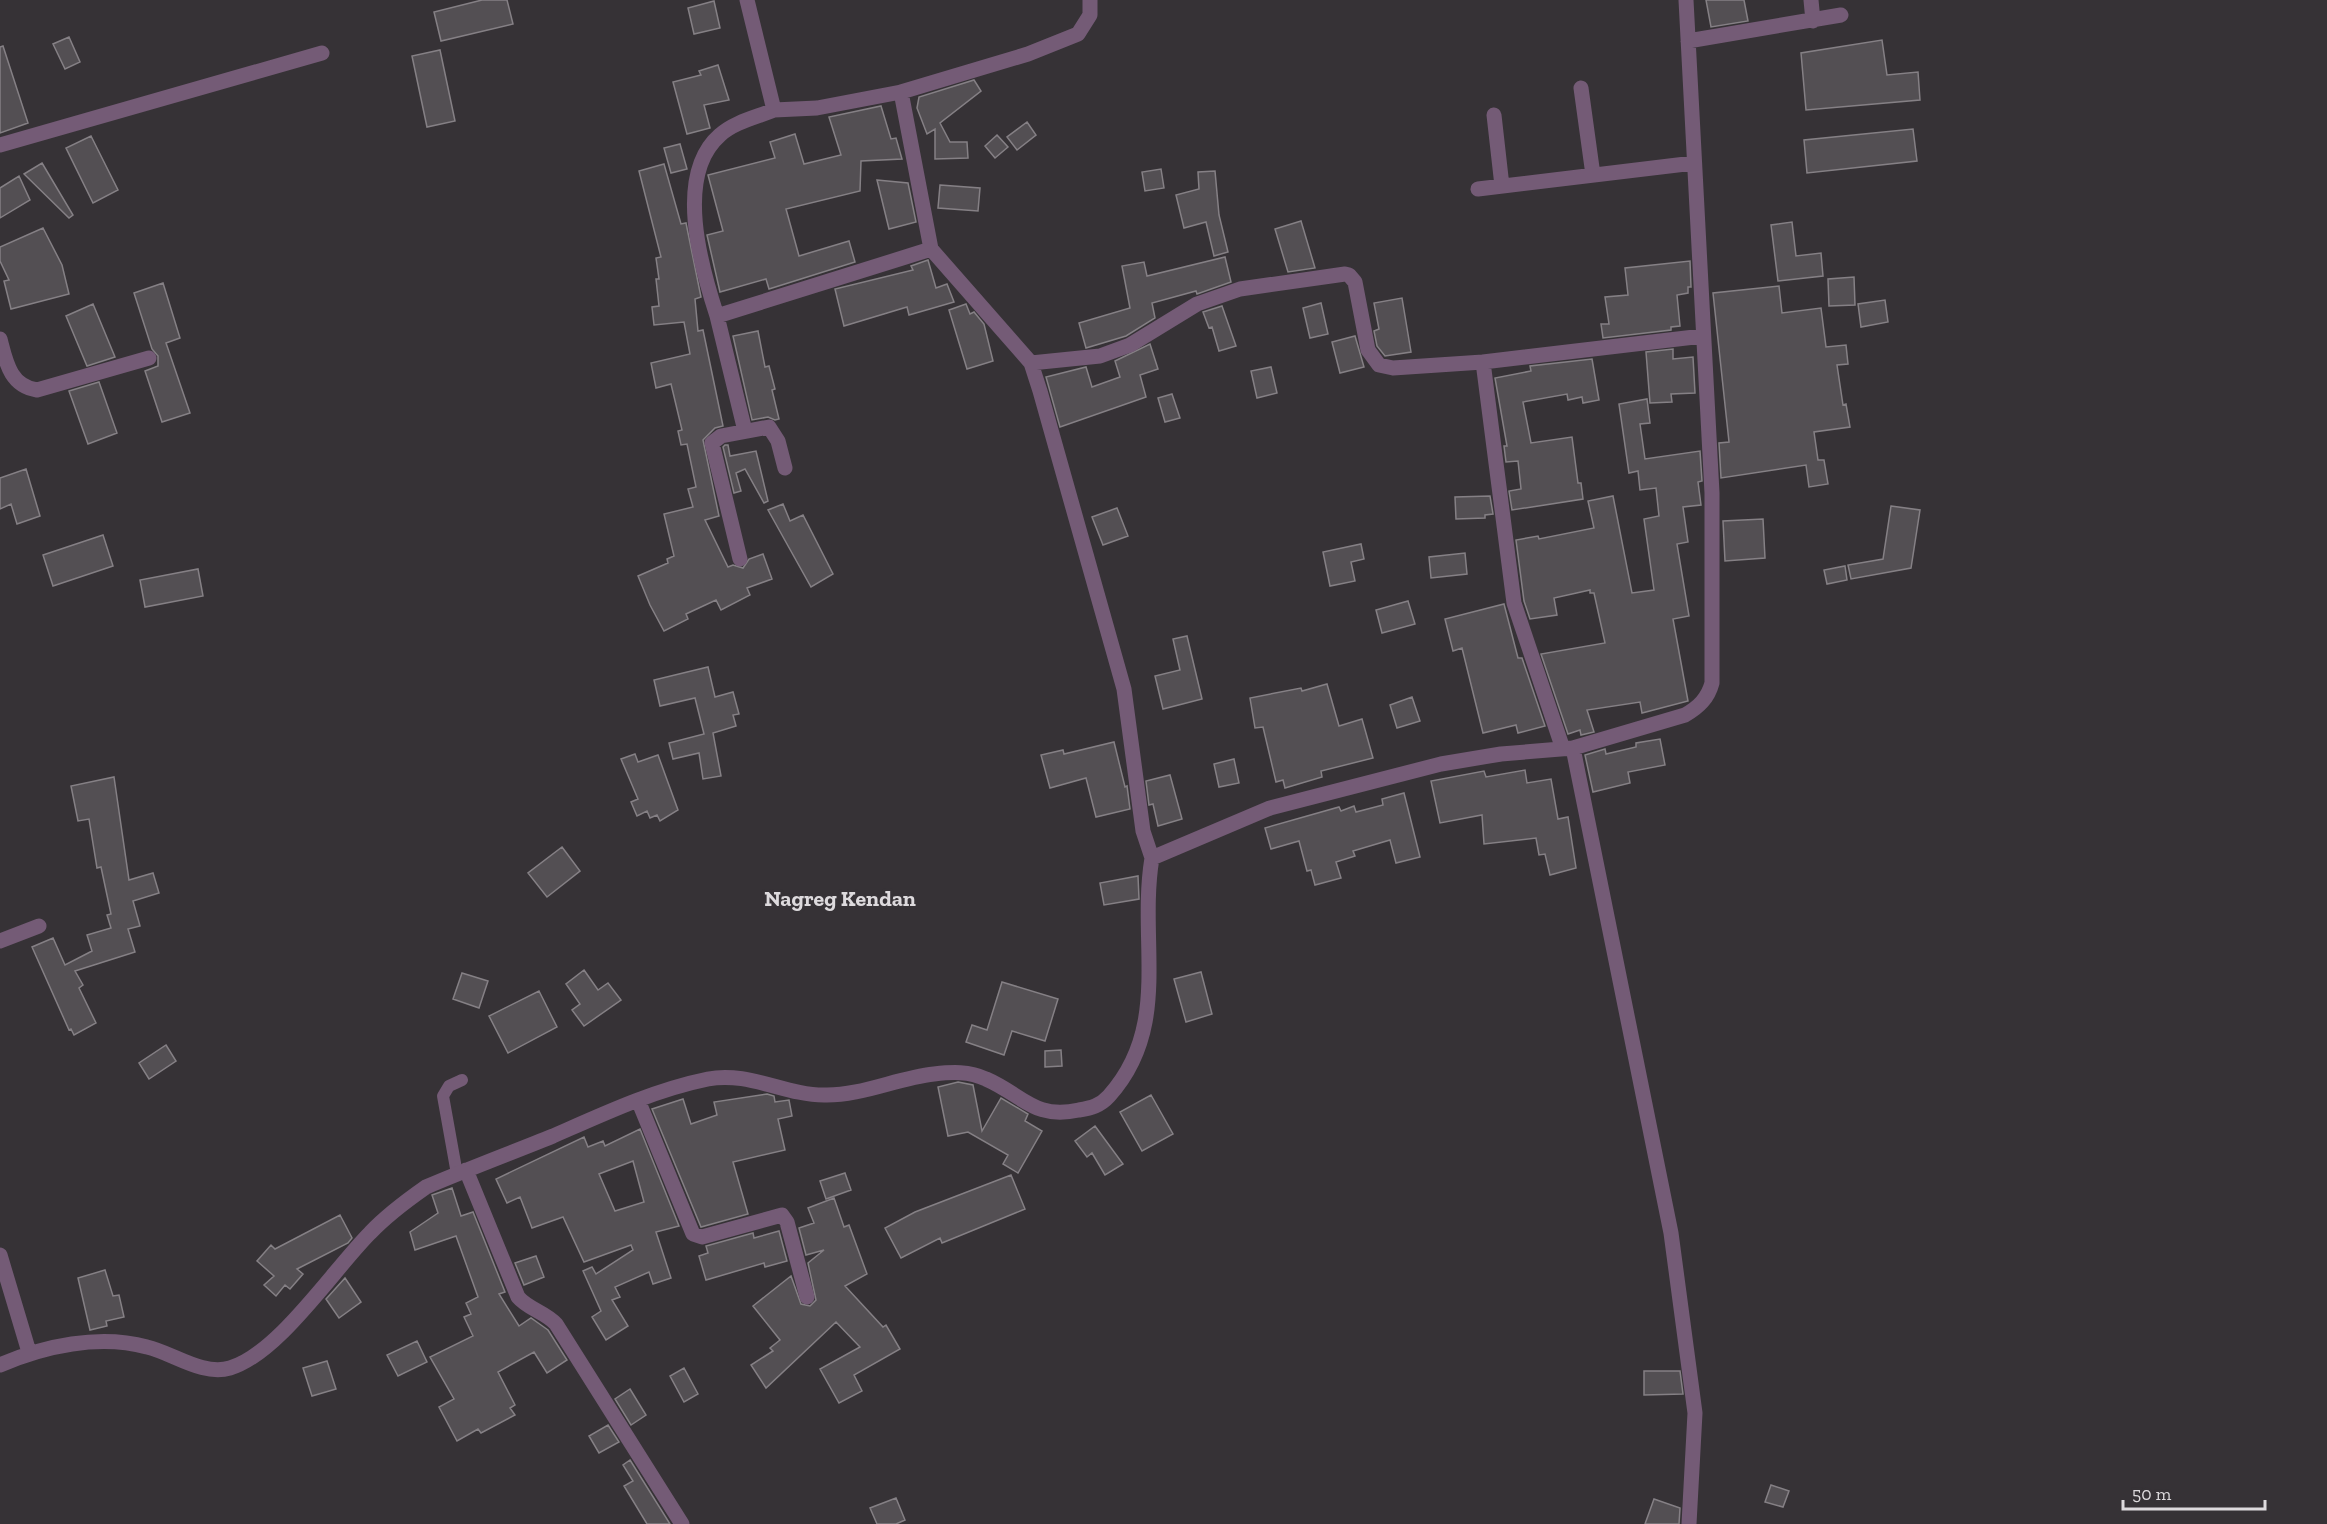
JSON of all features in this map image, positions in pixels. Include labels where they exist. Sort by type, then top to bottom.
[{"type":"street","points":[[747,0],[774,110]]},
{"type":"street","points":[[745,431],[704,273],[696,231],[695,190],[705,153],[720,134],[774,110],[817,108],[901,92],[1028,54],[1078,34],[1090,15],[1090,0]]},
{"type":"street","points":[[1152,858],[1270,808],[1441,764],[1501,754],[1568,749],[1685,715],[1695,710],[1709,694],[1713,675],[1712,493],[1686,0]]},
{"type":"street","points":[[1811,0],[1813,21]]},
{"type":"street","points":[[1688,41],[1841,15]]},
{"type":"street","points":[[0,145],[322,52]]},
{"type":"street","points":[[1581,88],[1593,175]]},
{"type":"street","points":[[0,1365],[29,1352],[104,1342],[146,1346],[217,1370],[231,1368],[260,1352],[286,1328],[371,1231],[400,1205],[426,1187],[638,1100],[710,1078],[746,1080],[824,1095],[875,1087],[911,1077],[957,1071],[984,1077],[1041,1112],[1056,1114],[1096,1107],[1108,1097],[1139,1050],[1149,1011],[1148,882],[1152,858],[1143,831],[1124,689],[1031,363],[931,249],[901,92]]},
{"type":"street","points":[[1494,115],[1502,186]]},
{"type":"street","points":[[1478,189],[1694,163]]},
{"type":"street","points":[[717,316],[931,249]]},
{"type":"street","points":[[1031,363],[1100,356],[1130,345],[1197,304],[1240,289],[1345,274],[1349,275],[1354,282],[1368,350],[1378,365],[1393,368],[1483,362],[1703,336]]},
{"type":"street","points":[[0,339],[14,379],[24,388],[38,390],[149,358]]},
{"type":"street","points":[[1483,362],[1514,603],[1568,749],[1671,1233],[1695,1413],[1689,1524]]},
{"type":"street","points":[[740,559],[711,449],[715,438],[766,427],[771,429],[778,441],[785,468]]},
{"type":"street","points":[[0,941],[39,926]]},
{"type":"street","points":[[638,1100],[693,1234],[702,1237],[782,1215],[787,1222],[807,1297]]},
{"type":"street","points":[[462,1172],[518,1297],[528,1306],[544,1312],[556,1324],[682,1524]]},
{"type":"street","points":[[0,1254],[29,1352]]},
{"type":"lane","points":[[462,1080],[449,1086],[443,1096],[462,1172]]},
{"type":"building","points":[[482,0],[507,0],[513,24],[441,41],[434,12]]},
{"type":"building","points":[[1706,0],[1744,0],[1748,21],[1711,27]]},
{"type":"building","points":[[714,1],[720,28],[694,34],[688,8]]},
{"type":"building","points":[[69,37],[80,62],[65,69],[53,44]]},
{"type":"building","points":[[1882,40],[1887,75],[1918,72],[1920,100],[1806,110],[1801,53]]},
{"type":"building","points":[[3,46],[28,123],[0,133],[0,47]]},
{"type":"building","points":[[440,50],[455,121],[427,127],[412,56]]},
{"type":"building","points":[[718,65],[729,100],[704,105],[710,128],[687,134],[673,82],[701,75],[699,71]]},
{"type":"building","points":[[974,80],[981,91],[940,123],[950,142],[967,142],[968,158],[935,159],[935,129],[927,134],[917,108],[919,97]]},
{"type":"building","points":[[881,106],[891,139],[896,138],[902,159],[861,161],[860,191],[786,209],[799,256],[849,241],[855,262],[769,289],[766,279],[720,292],[707,235],[723,231],[708,175],[775,158],[770,142],[795,134],[804,164],[841,155],[829,117]]},
{"type":"building","points":[[1027,122],[1036,135],[1017,150],[1007,137]]},
{"type":"building","points":[[1913,129],[1917,161],[1807,173],[1804,140]]},
{"type":"building","points":[[997,135],[1008,147],[995,158],[985,146]]},
{"type":"building","points":[[91,136],[118,190],[93,203],[66,148]]},
{"type":"building","points":[[680,144],[687,169],[671,173],[664,148]]},
{"type":"building","points":[[42,163],[73,215],[69,218],[24,174]]},
{"type":"building","points":[[664,164],[681,224],[686,223],[701,297],[695,299],[698,331],[703,330],[723,426],[715,428],[703,440],[719,516],[705,520],[728,567],[733,565],[743,568],[749,559],[763,554],[772,579],[747,588],[750,595],[721,610],[716,600],[686,614],[688,619],[664,631],[638,576],[668,563],[667,559],[674,556],[664,514],[693,507],[688,489],[696,487],[687,444],[681,445],[678,431],[682,430],[671,384],[656,388],[651,363],[690,354],[684,322],[654,325],[652,307],[659,306],[656,258],[661,257],[639,171]]},
{"type":"building","points":[[1161,169],[1164,188],[1145,191],[1142,172]]},
{"type":"building","points":[[1215,171],[1219,215],[1228,252],[1214,256],[1206,222],[1184,228],[1176,195],[1199,189],[1198,172]]},
{"type":"building","points":[[19,176],[30,200],[0,218],[0,188]]},
{"type":"building","points":[[877,180],[908,183],[916,222],[889,229]]},
{"type":"building","points":[[940,185],[980,188],[978,211],[938,208]]},
{"type":"building","points":[[1301,221],[1315,268],[1288,272],[1275,229]]},
{"type":"building","points":[[1792,222],[1796,256],[1821,253],[1823,276],[1778,281],[1771,225]]},
{"type":"building","points":[[43,228],[62,265],[69,294],[11,309],[4,281],[9,280],[0,261],[0,247]]},
{"type":"building","points":[[1225,257],[1231,282],[1197,294],[1196,291],[1152,303],[1155,318],[1126,336],[1086,348],[1079,323],[1130,308],[1122,266],[1144,262],[1147,276]]},
{"type":"building","points":[[928,260],[936,288],[947,284],[954,302],[909,315],[907,307],[844,326],[835,289],[913,270],[911,266]]},
{"type":"building","points":[[1690,261],[1691,287],[1688,287],[1688,293],[1677,295],[1680,326],[1671,327],[1671,330],[1603,338],[1601,324],[1609,324],[1605,297],[1628,295],[1625,268]]},
{"type":"building","points":[[1854,277],[1855,305],[1829,306],[1828,279]]},
{"type":"building","points":[[163,283],[180,338],[166,343],[190,413],[162,422],[145,371],[158,366],[158,356],[152,349],[134,293]]},
{"type":"building","points":[[1779,286],[1782,313],[1821,308],[1826,347],[1846,345],[1848,364],[1837,365],[1843,405],[1846,404],[1850,427],[1814,432],[1818,460],[1824,460],[1828,484],[1809,487],[1806,465],[1721,478],[1719,443],[1729,442],[1713,293]]},
{"type":"building","points":[[1402,298],[1411,352],[1385,356],[1377,346],[1374,331],[1379,329],[1374,303]]},
{"type":"building","points":[[1885,300],[1888,322],[1861,327],[1858,304]]},
{"type":"building","points":[[1321,303],[1328,334],[1310,338],[1303,308]]},
{"type":"building","points":[[93,304],[115,357],[87,366],[66,316]]},
{"type":"building","points":[[966,304],[970,314],[974,312],[984,324],[993,361],[967,369],[949,310]]},
{"type":"building","points":[[1222,306],[1236,346],[1219,351],[1212,327],[1209,328],[1203,312]]},
{"type":"building","points":[[758,331],[765,367],[769,366],[775,389],[772,390],[779,419],[775,420],[768,417],[752,420],[733,336]]},
{"type":"building","points":[[1355,336],[1364,367],[1340,373],[1332,342]]},
{"type":"building","points":[[1150,344],[1158,369],[1140,375],[1146,397],[1060,427],[1046,377],[1086,367],[1092,387],[1120,377],[1115,361]]},
{"type":"building","points":[[1673,349],[1673,359],[1693,357],[1695,393],[1671,394],[1672,402],[1650,403],[1646,352]]},
{"type":"building","points":[[1592,359],[1599,400],[1583,403],[1582,397],[1568,400],[1567,394],[1523,402],[1531,443],[1572,437],[1578,483],[1581,483],[1583,499],[1512,510],[1509,491],[1521,489],[1518,461],[1506,462],[1504,446],[1507,446],[1495,378],[1531,371],[1530,366]]},
{"type":"building","points":[[1271,367],[1277,393],[1257,398],[1251,371]]},
{"type":"building","points":[[99,382],[117,433],[88,444],[69,391]]},
{"type":"building","points":[[1172,394],[1180,418],[1165,422],[1158,398]]},
{"type":"building","points":[[1647,399],[1650,423],[1640,424],[1645,459],[1700,451],[1702,481],[1698,482],[1701,505],[1683,507],[1688,542],[1677,544],[1689,616],[1673,619],[1688,701],[1642,713],[1640,702],[1587,710],[1594,732],[1581,735],[1580,730],[1568,734],[1541,654],[1605,643],[1594,593],[1590,593],[1590,590],[1554,598],[1557,615],[1530,619],[1524,601],[1516,540],[1538,536],[1539,539],[1594,528],[1588,501],[1613,496],[1632,593],[1654,590],[1644,519],[1659,516],[1656,488],[1640,490],[1638,471],[1629,473],[1619,404]]},
{"type":"building","points":[[728,445],[730,456],[756,451],[768,501],[764,503],[745,469],[736,473],[741,491],[734,493],[723,447]]},
{"type":"building","points":[[26,469],[40,516],[17,524],[11,504],[0,509],[0,478]]},
{"type":"building","points":[[1490,496],[1493,514],[1485,515],[1485,518],[1456,519],[1455,497]]},
{"type":"building","points":[[783,504],[790,521],[803,515],[833,574],[811,587],[768,510]]},
{"type":"building","points":[[1891,506],[1920,510],[1911,568],[1851,579],[1848,565],[1883,559]]},
{"type":"building","points":[[1117,508],[1128,536],[1103,545],[1092,517]]},
{"type":"building","points":[[1763,519],[1765,558],[1725,561],[1723,521]]},
{"type":"building","points":[[103,535],[113,566],[53,586],[43,555]]},
{"type":"building","points":[[1361,544],[1364,559],[1351,562],[1355,581],[1330,586],[1323,552]]},
{"type":"building","points":[[1465,553],[1467,574],[1431,578],[1429,557]]},
{"type":"building","points":[[1845,566],[1847,580],[1827,584],[1824,570]]},
{"type":"building","points":[[198,569],[203,596],[145,607],[140,580]]},
{"type":"building","points":[[1408,601],[1415,624],[1382,633],[1376,610]]},
{"type":"building","points":[[1504,604],[1518,658],[1522,658],[1545,726],[1518,733],[1516,725],[1483,733],[1462,648],[1453,651],[1445,619]]},
{"type":"building","points":[[1187,636],[1202,699],[1163,709],[1155,676],[1180,670],[1173,639]]},
{"type":"building","points":[[708,667],[715,697],[733,692],[739,714],[733,715],[736,726],[713,733],[721,776],[703,779],[699,753],[673,759],[669,743],[704,734],[695,698],[660,706],[654,680]]},
{"type":"building","points":[[1327,684],[1339,726],[1362,719],[1373,758],[1321,771],[1322,777],[1285,788],[1283,780],[1276,782],[1263,727],[1255,728],[1250,698],[1301,688],[1302,691]]},
{"type":"building","points":[[1412,697],[1420,721],[1397,728],[1390,705]]},
{"type":"building","points":[[1660,739],[1665,765],[1628,772],[1630,783],[1593,792],[1585,755],[1605,749],[1606,754],[1636,747],[1636,743]]},
{"type":"building","points":[[1114,742],[1125,787],[1127,786],[1130,809],[1096,817],[1086,778],[1050,788],[1041,755],[1063,750],[1064,754]]},
{"type":"building","points":[[635,754],[638,762],[658,755],[678,810],[660,821],[657,815],[650,818],[647,811],[637,816],[631,802],[638,799],[621,759]]},
{"type":"building","points":[[1234,759],[1239,783],[1219,787],[1214,764]]},
{"type":"building","points":[[1525,770],[1527,783],[1551,779],[1558,819],[1568,817],[1576,868],[1550,875],[1545,854],[1539,855],[1536,838],[1484,844],[1482,815],[1440,823],[1431,781],[1484,771],[1486,777]]},
{"type":"building","points":[[1170,775],[1182,819],[1158,826],[1153,804],[1149,805],[1146,781]]},
{"type":"building","points":[[114,777],[129,880],[153,873],[159,893],[133,901],[140,926],[128,929],[135,952],[75,971],[83,985],[79,988],[96,1023],[74,1035],[71,1029],[69,1030],[32,947],[53,938],[65,965],[92,951],[87,935],[111,928],[107,915],[111,914],[101,867],[97,868],[89,819],[78,821],[71,786]]},
{"type":"building","points":[[1404,793],[1420,857],[1396,863],[1390,840],[1353,851],[1355,856],[1336,862],[1341,878],[1315,885],[1311,870],[1307,871],[1299,841],[1271,849],[1265,828],[1339,807],[1341,811],[1354,806],[1356,812],[1383,805],[1382,799]]},
{"type":"building","points":[[562,847],[580,871],[547,897],[528,873]]},
{"type":"building","points":[[1138,876],[1139,899],[1104,905],[1100,883]]},
{"type":"building","points":[[584,970],[598,990],[608,983],[621,1000],[584,1026],[572,1010],[580,1004],[566,984]]},
{"type":"building","points":[[1201,972],[1212,1014],[1186,1022],[1174,979]]},
{"type":"building","points":[[462,973],[488,981],[479,1008],[453,999]]},
{"type":"building","points":[[1002,982],[1058,999],[1045,1041],[1012,1031],[1004,1055],[966,1042],[972,1025],[987,1030]]},
{"type":"building","points":[[539,991],[557,1027],[508,1053],[489,1016]]},
{"type":"building","points":[[166,1045],[176,1061],[149,1079],[139,1063]]},
{"type":"building","points":[[1061,1050],[1062,1066],[1045,1067],[1045,1051]]},
{"type":"building","points":[[958,1082],[973,1085],[982,1131],[1001,1098],[1028,1114],[1025,1121],[1042,1131],[1018,1173],[1003,1164],[1008,1155],[968,1132],[948,1136],[938,1087]]},
{"type":"building","points":[[767,1094],[774,1096],[775,1102],[789,1100],[792,1116],[778,1119],[785,1150],[733,1162],[748,1214],[701,1227],[652,1109],[683,1099],[691,1124],[717,1115],[714,1102]]},
{"type":"building","points":[[1151,1095],[1173,1134],[1142,1151],[1120,1112]]},
{"type":"building","points":[[1095,1126],[1123,1164],[1105,1175],[1092,1153],[1087,1157],[1075,1141]]},
{"type":"building","points":[[640,1129],[679,1226],[656,1232],[671,1278],[653,1284],[649,1272],[615,1287],[620,1297],[612,1300],[628,1326],[606,1340],[592,1317],[601,1311],[583,1271],[592,1267],[596,1274],[633,1250],[631,1245],[584,1262],[563,1217],[532,1228],[520,1197],[507,1203],[496,1179],[584,1137],[588,1147],[603,1141],[605,1146]],"holes":[[[633,1161],[644,1202],[615,1211],[599,1174]]]},
{"type":"building","points":[[845,1173],[851,1190],[826,1199],[820,1181]]},
{"type":"building","points":[[1011,1175],[1025,1209],[942,1243],[940,1238],[901,1258],[885,1228],[915,1212]]},
{"type":"building","points":[[452,1188],[461,1216],[473,1212],[505,1292],[499,1294],[519,1326],[531,1318],[541,1325],[548,1330],[567,1360],[547,1373],[534,1352],[498,1372],[515,1405],[510,1408],[515,1415],[481,1433],[478,1429],[457,1441],[439,1407],[454,1399],[430,1357],[473,1336],[464,1317],[471,1314],[466,1303],[478,1297],[456,1236],[415,1250],[410,1232],[438,1213],[432,1195]]},
{"type":"building","points":[[834,1198],[844,1227],[849,1225],[867,1274],[845,1286],[883,1327],[886,1325],[900,1349],[854,1375],[862,1391],[839,1403],[820,1369],[860,1347],[836,1322],[766,1388],[751,1365],[773,1351],[770,1348],[780,1340],[753,1306],[791,1276],[801,1304],[810,1306],[816,1300],[808,1263],[824,1250],[806,1255],[799,1228],[814,1223],[808,1208]]},
{"type":"building","points":[[340,1215],[352,1238],[348,1243],[297,1269],[303,1274],[290,1289],[285,1285],[276,1296],[264,1285],[274,1276],[257,1261],[271,1245],[275,1249]]},
{"type":"building","points":[[779,1231],[787,1261],[765,1267],[764,1263],[706,1280],[699,1256],[708,1253],[706,1246],[753,1233],[754,1238]]},
{"type":"building","points":[[536,1256],[544,1277],[524,1285],[515,1263]]},
{"type":"building","points":[[105,1270],[113,1296],[119,1295],[124,1317],[106,1321],[107,1326],[90,1330],[78,1278]]},
{"type":"building","points":[[345,1278],[361,1302],[339,1318],[326,1299]]},
{"type":"building","points":[[417,1341],[427,1362],[398,1376],[387,1355]]},
{"type":"building","points":[[327,1361],[336,1389],[312,1396],[303,1368]]},
{"type":"building","points":[[684,1368],[698,1394],[684,1402],[670,1376]]},
{"type":"building","points":[[1644,1371],[1680,1371],[1683,1394],[1644,1395]]},
{"type":"building","points":[[630,1389],[646,1415],[631,1425],[615,1399]]},
{"type":"building","points":[[608,1425],[619,1442],[599,1453],[589,1436]]},
{"type":"building","points":[[630,1460],[670,1524],[647,1524],[624,1486],[633,1481],[623,1465]]},
{"type":"building","points":[[1771,1485],[1789,1491],[1783,1507],[1765,1502]]},
{"type":"building","points":[[896,1498],[905,1520],[896,1524],[877,1524],[870,1508]]},
{"type":"building","points":[[1654,1499],[1680,1508],[1679,1524],[1645,1524]]},
{"type":"district","name":"Nagreg Kendan","points":[[840,898]]}]
